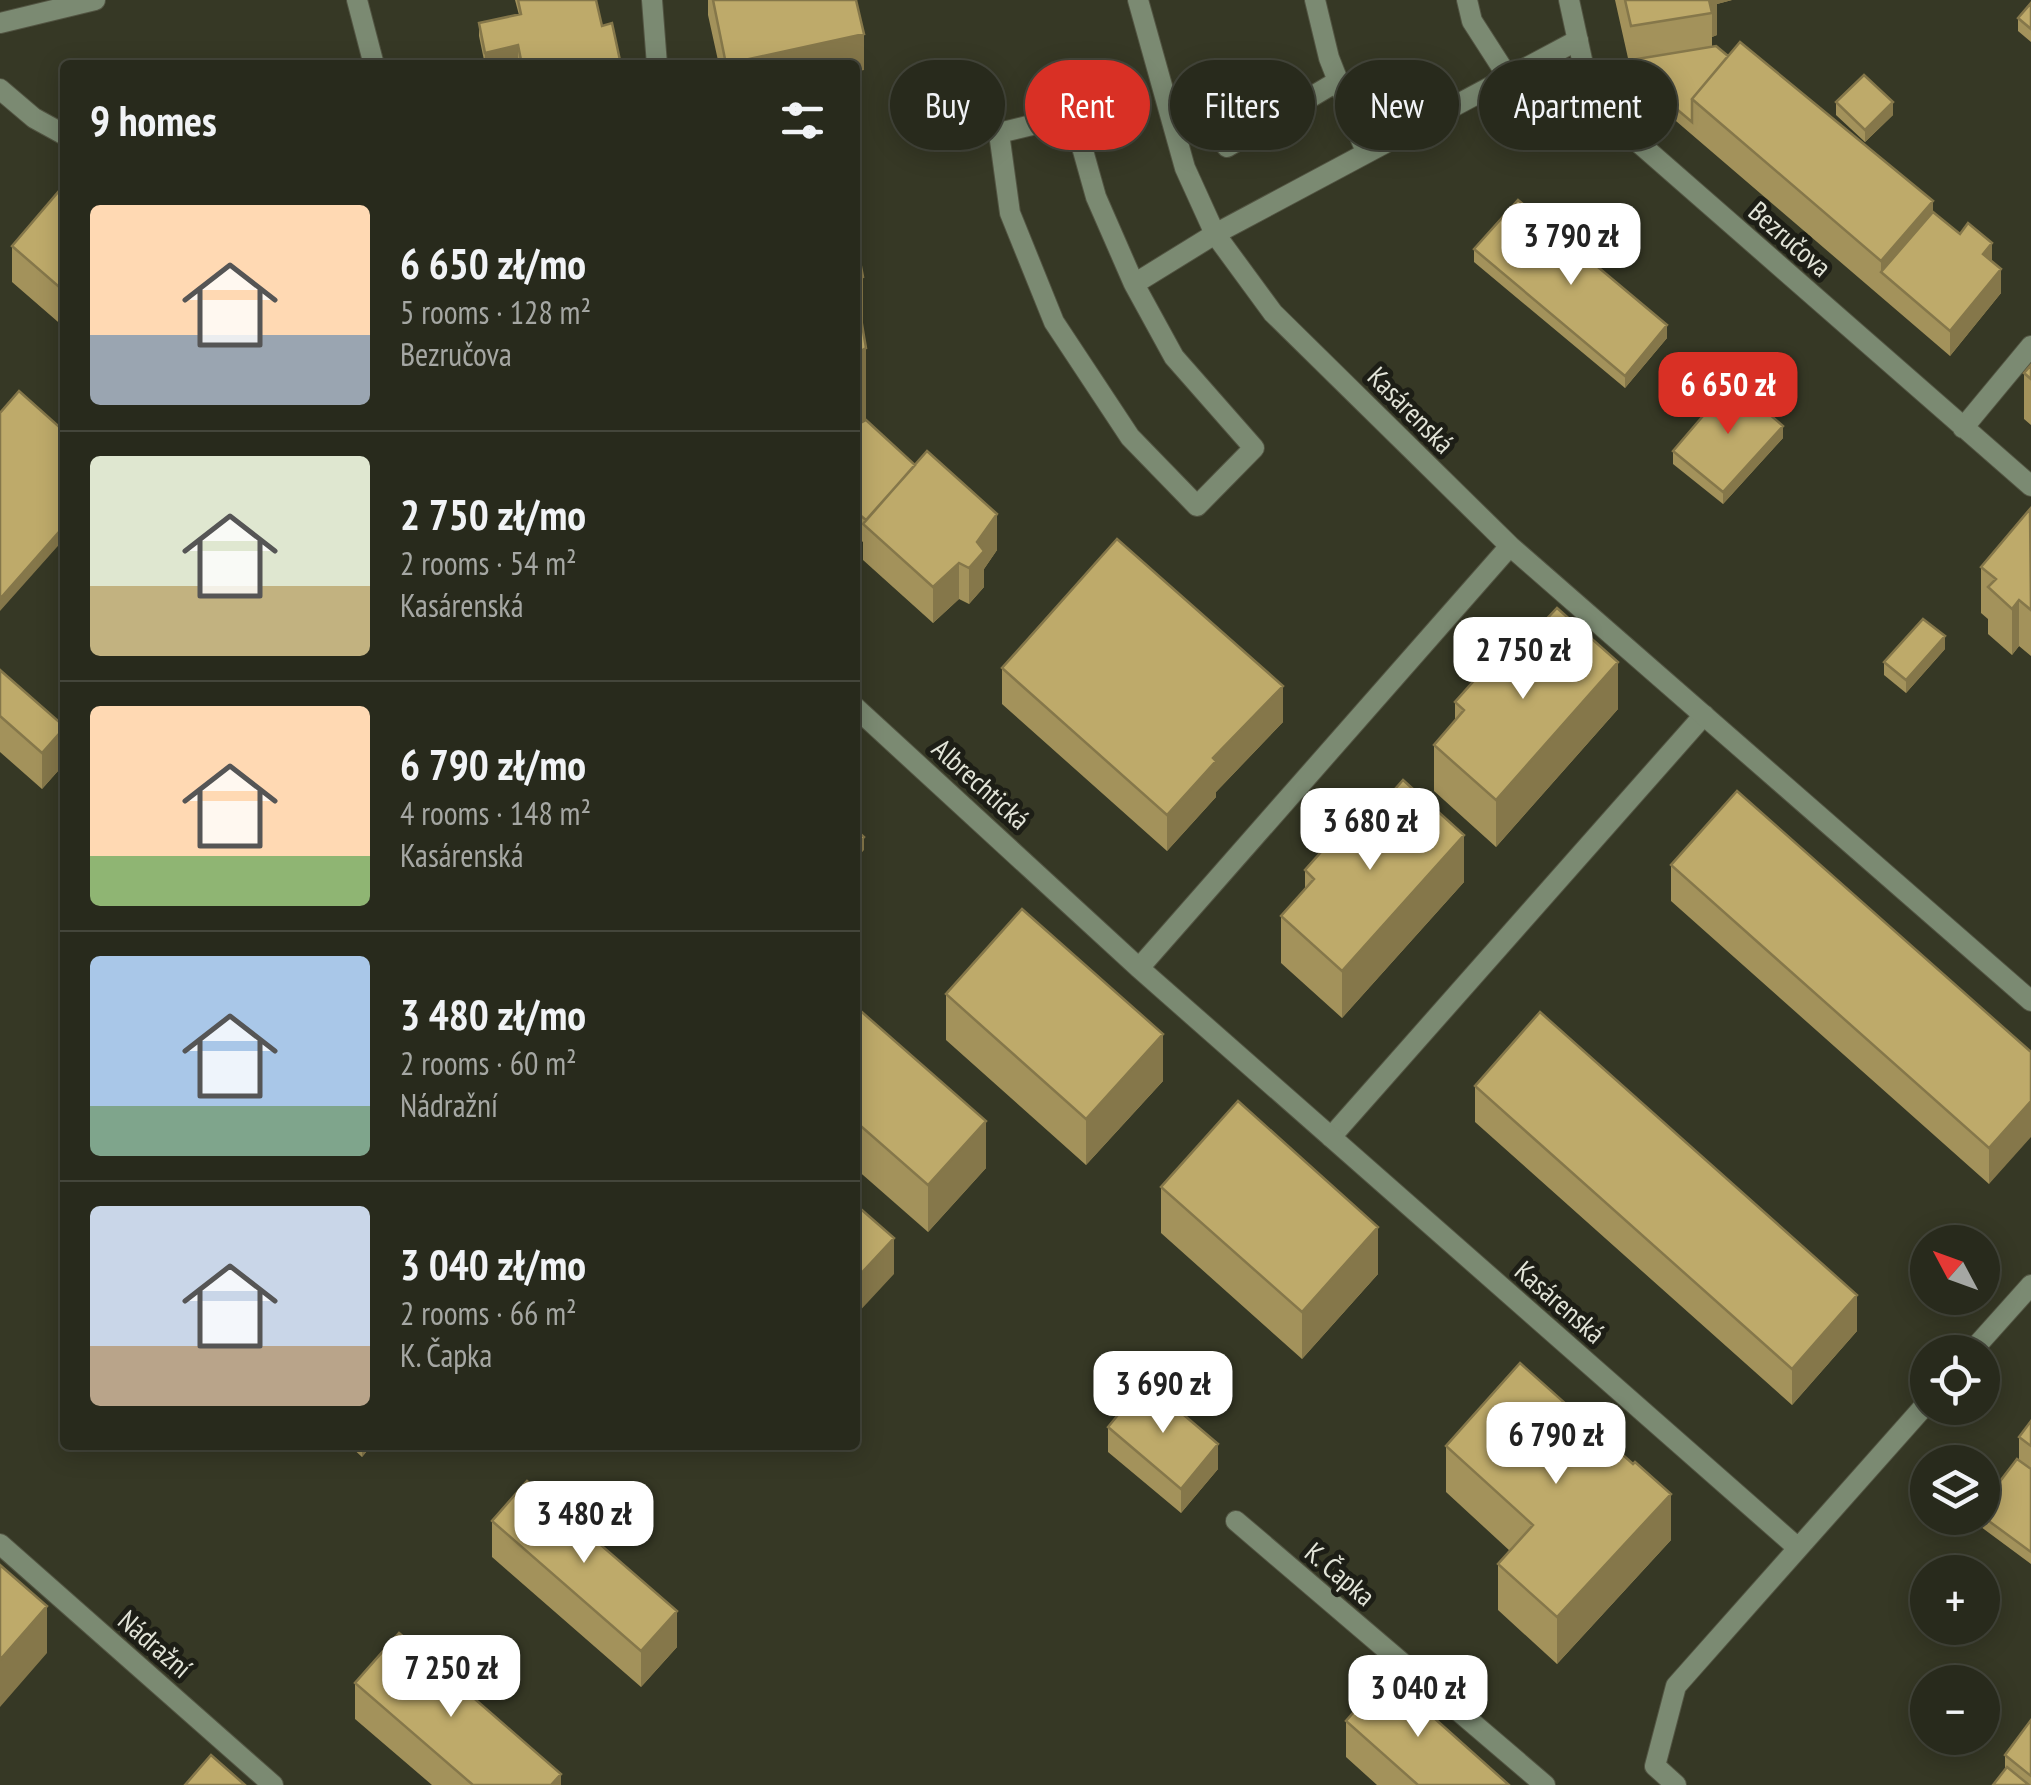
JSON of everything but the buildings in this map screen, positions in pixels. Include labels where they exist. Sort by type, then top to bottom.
[{"type":"street","points":[[0,23],[95,0]]},
{"type":"street","points":[[357,0],[373,60]]},
{"type":"street","points":[[652,0],[657,60]]},
{"type":"street","name":"Kasárenská","points":[[1138,0],[1185,168],[1215,234],[1273,314],[1510,546],[2031,1001]]},
{"type":"street","points":[[1315,0],[1335,73]]},
{"type":"street","points":[[1467,0],[1472,21],[1497,60]]},
{"type":"street","name":"Bezručova","points":[[1569,0],[1591,101],[2031,486]]},
{"type":"street","points":[[1540,60],[1578,40]]},
{"type":"street","points":[[0,89],[34,118],[60,132]]},
{"type":"street","points":[[1134,284],[1215,234],[1479,92]]},
{"type":"street","points":[[1073,115],[1096,198],[1134,284],[1174,357],[1254,448],[1198,506],[1130,437],[1054,322],[1010,214],[999,133],[1073,115]]},
{"type":"street","points":[[1962,428],[2031,346]]},
{"type":"street","points":[[1140,968],[1510,546]]},
{"type":"street","name":"Albrechtická","points":[[860,712],[1071,902]]},
{"type":"street","points":[[1331,1136],[1704,715]]},
{"type":"street","name":"Kasárenská","points":[[1071,902],[1140,968],[1798,1548]]},
{"type":"street","points":[[1986,1335],[2031,1285]]},
{"type":"street","points":[[1676,1785],[1655,1766],[1676,1686],[1910,1422]]},
{"type":"street","name":"K. Čapka","points":[[1236,1522],[1545,1785]]},
{"type":"street","name":"Nádražní","points":[[0,1544],[273,1785]]}]
